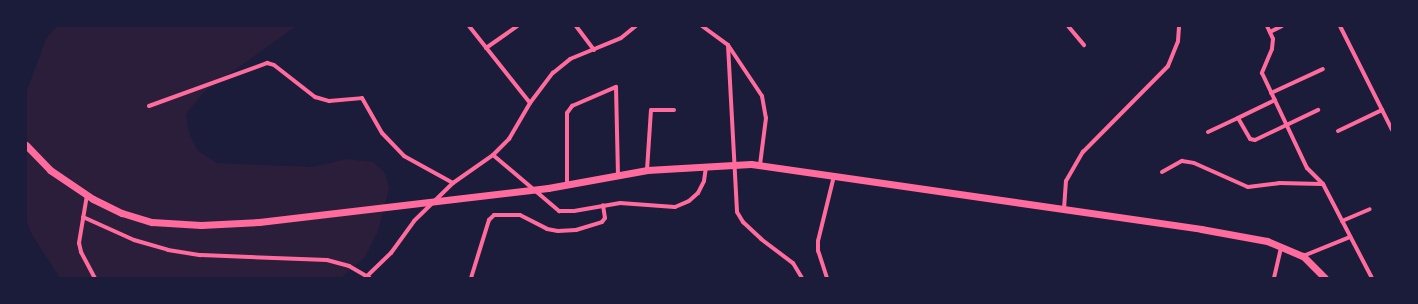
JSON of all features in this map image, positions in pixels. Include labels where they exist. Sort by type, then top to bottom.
[{"type":"street","points":[[469,26],[530,103]]},
{"type":"street","points":[[486,48],[517,26]]},
{"type":"street","points":[[576,26],[594,50]]},
{"type":"street","points":[[84,217],[134,240],[168,250],[201,254],[320,259],[349,266],[367,277],[391,252],[414,221],[452,183],[494,155],[509,140],[530,103],[553,73],[570,59],[621,38],[636,26]]},
{"type":"street","points":[[702,26],[728,45],[762,96],[766,118],[760,165]]},
{"type":"street","points":[[1068,26],[1084,44]]},
{"type":"street","points":[[1064,209],[1066,181],[1083,152],[1168,66],[1178,41],[1179,26]]},
{"type":"street","points":[[1267,26],[1273,39],[1272,48],[1262,73],[1307,168],[1323,184],[1372,278]]},
{"type":"street","points":[[1270,32],[1282,26]]},
{"type":"street","points":[[1340,26],[1392,130]]},
{"type":"street","points":[[728,45],[737,212],[743,222],[761,239],[793,263],[802,278]]},
{"type":"street","points":[[149,106],[267,63],[274,65],[315,97],[329,101],[362,98],[382,133],[404,156],[452,183]]},
{"type":"street","points":[[1271,93],[1323,69]]},
{"type":"street","points":[[567,185],[567,113],[572,106],[616,86],[618,175]]},
{"type":"street","points":[[1208,132],[1275,100]]},
{"type":"street","points":[[647,170],[651,110],[674,110]]},
{"type":"street","points":[[1238,118],[1250,140],[1255,140],[1318,110]]},
{"type":"street","points":[[1338,131],[1382,110]]},
{"type":"street","points":[[26,145],[50,170],[87,195],[122,213],[152,222],[201,225],[382,209],[548,188],[647,170],[706,165],[751,164],[1201,229],[1266,242],[1281,247],[1302,256],[1325,278]]},
{"type":"street","points":[[494,155],[559,211],[574,211],[603,205],[640,203],[674,207],[689,202],[698,193],[704,181],[706,165]]},
{"type":"street","points":[[1162,172],[1182,161],[1194,163],[1248,187],[1279,183],[1323,184]]},
{"type":"street","points":[[826,278],[818,251],[818,241],[834,176]]},
{"type":"street","points":[[87,195],[79,243],[81,252],[95,278]]},
{"type":"street","points":[[471,278],[489,220],[494,215],[520,214],[547,228],[558,231],[576,230],[602,222],[605,218],[603,205]]},
{"type":"street","points":[[1342,221],[1370,209]]},
{"type":"street","points":[[1302,256],[1350,237]]},
{"type":"street","points":[[1274,278],[1281,247]]},
{"type":"shaded area","points":[[57,26],[296,26],[203,93],[186,114],[189,133],[198,151],[217,163],[312,167],[347,159],[373,162],[385,173],[389,189],[378,231],[365,257],[341,278],[60,278],[32,235],[26,220],[26,93],[46,39]]}]
